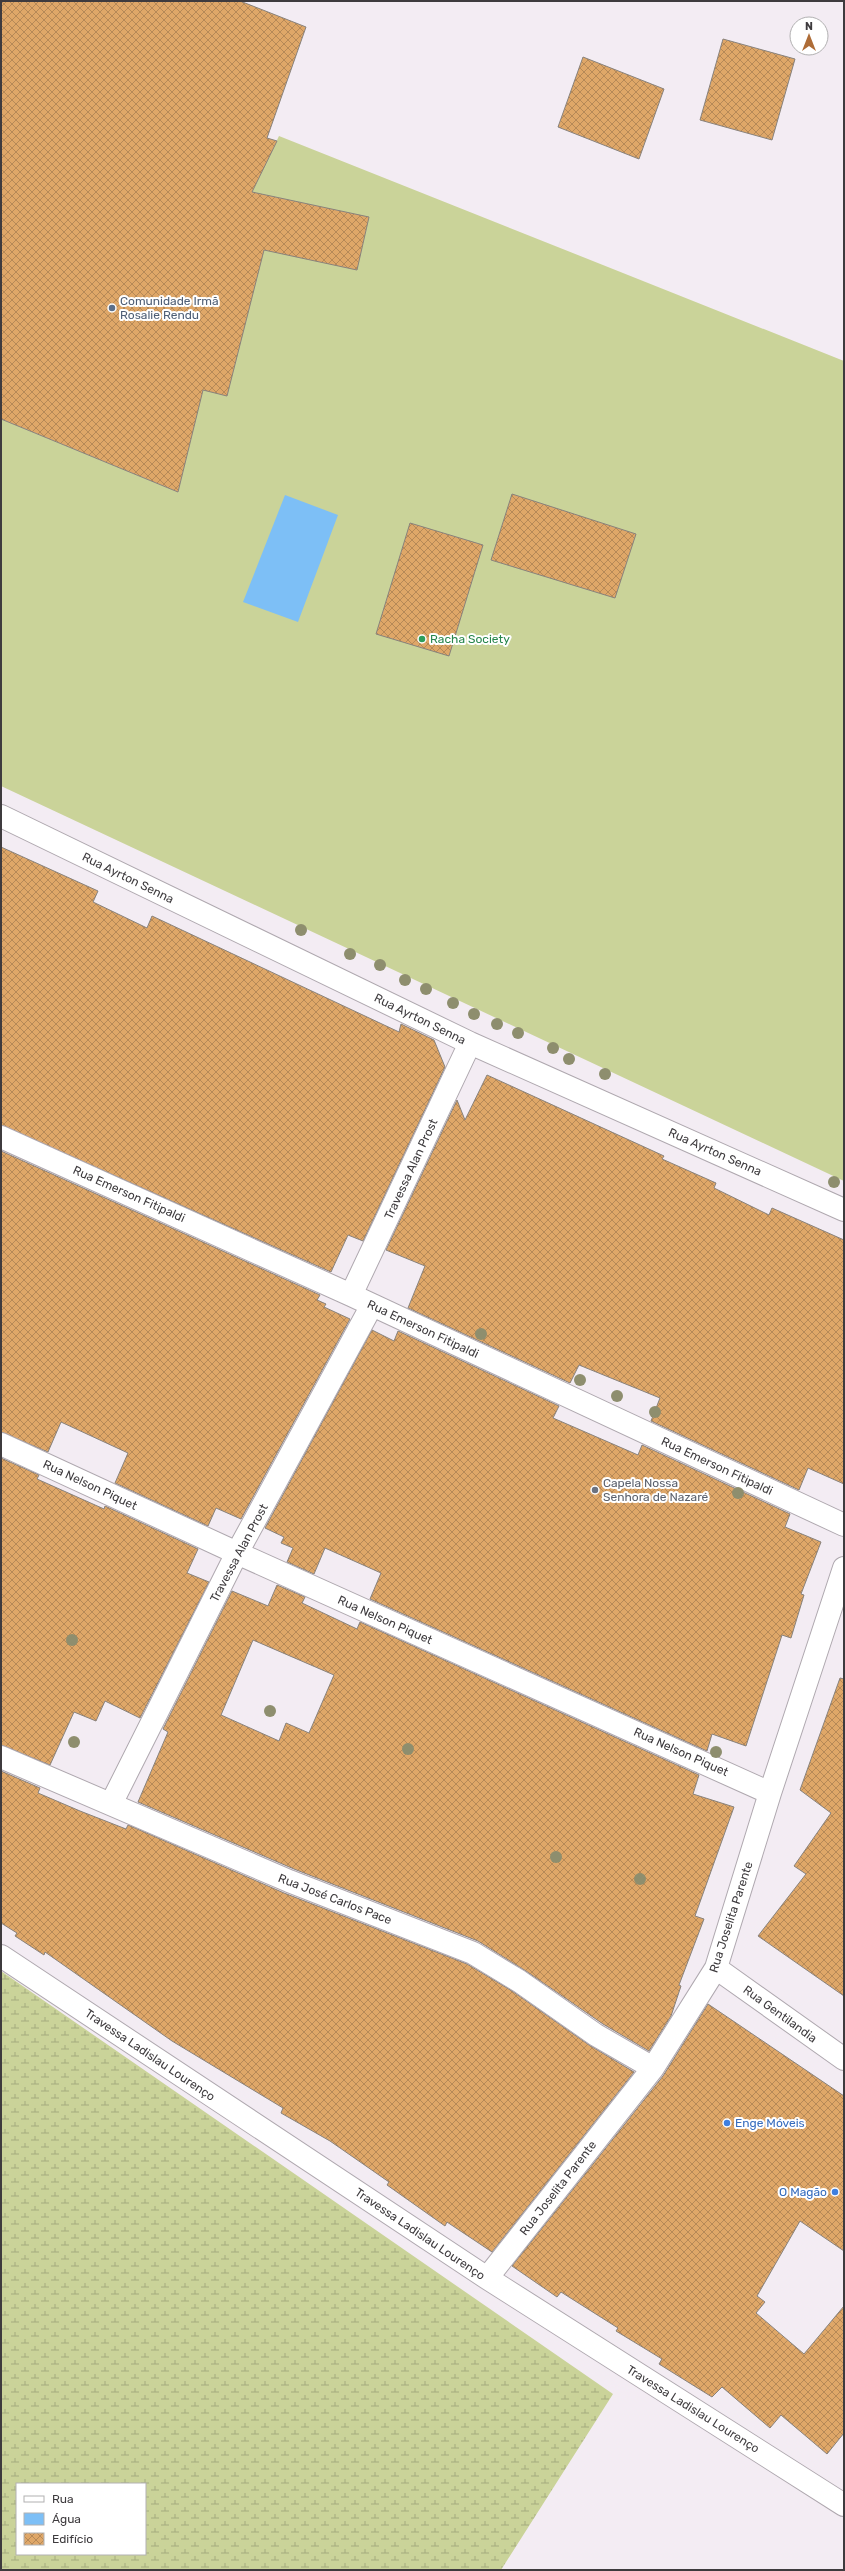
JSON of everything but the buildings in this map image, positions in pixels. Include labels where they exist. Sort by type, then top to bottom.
[{"type":"street","name":"Rua Ayrton Senna","points":[[1,816],[470,1043],[844,1210]]},
{"type":"street","name":"Travessa Alan Prost","points":[[351,1295],[470,1043]]},
{"type":"street","name":"Rua Emerson Fitipaldi","points":[[1,1137],[372,1304],[844,1525]]},
{"type":"street","name":"Travessa Alan Prost","points":[[111,1804],[237,1553],[372,1304]]},
{"type":"street","name":"Rua Nelson Piquet","points":[[1,1444],[237,1553],[770,1793]]},
{"type":"street","name":"Rua Joselita Parente","points":[[487,2278],[653,2068],[716,1968],[770,1793],[844,1568]]},
{"type":"street","name":"Rua José Carlos Pace","points":[[1,1757],[288,1881],[473,1953],[519,1981],[596,2035],[653,2068]]},
{"type":"street","name":"Travessa Ladislau Lourenço","points":[[1,1956],[487,2278],[844,2505]]},
{"type":"street","name":"Rua Gentilandia","points":[[716,1968],[844,2059]]},
{"type":"green space","name":"Racha Society","points":[[279,136],[844,361],[844,1181],[1,786],[1,419],[178,492],[249,197]]},
{"type":"green space","points":[[1,1971],[613,2394],[501,2570],[1,2570]]},
{"type":"water","points":[[285,495],[338,515],[298,622],[243,602]]},
{"type":"place","name":"Comunidade Irmã Rosalie Rendu","points":[[112,308]]},
{"type":"place","name":"Racha Society","points":[[422,639]]},
{"type":"place","name":"Capela Nossa Senhora de Nazaré","points":[[595,1490]]},
{"type":"place","name":"Enge Móveis","points":[[727,2123]]},
{"type":"place","name":"O Magão","points":[[835,2192]]}]
